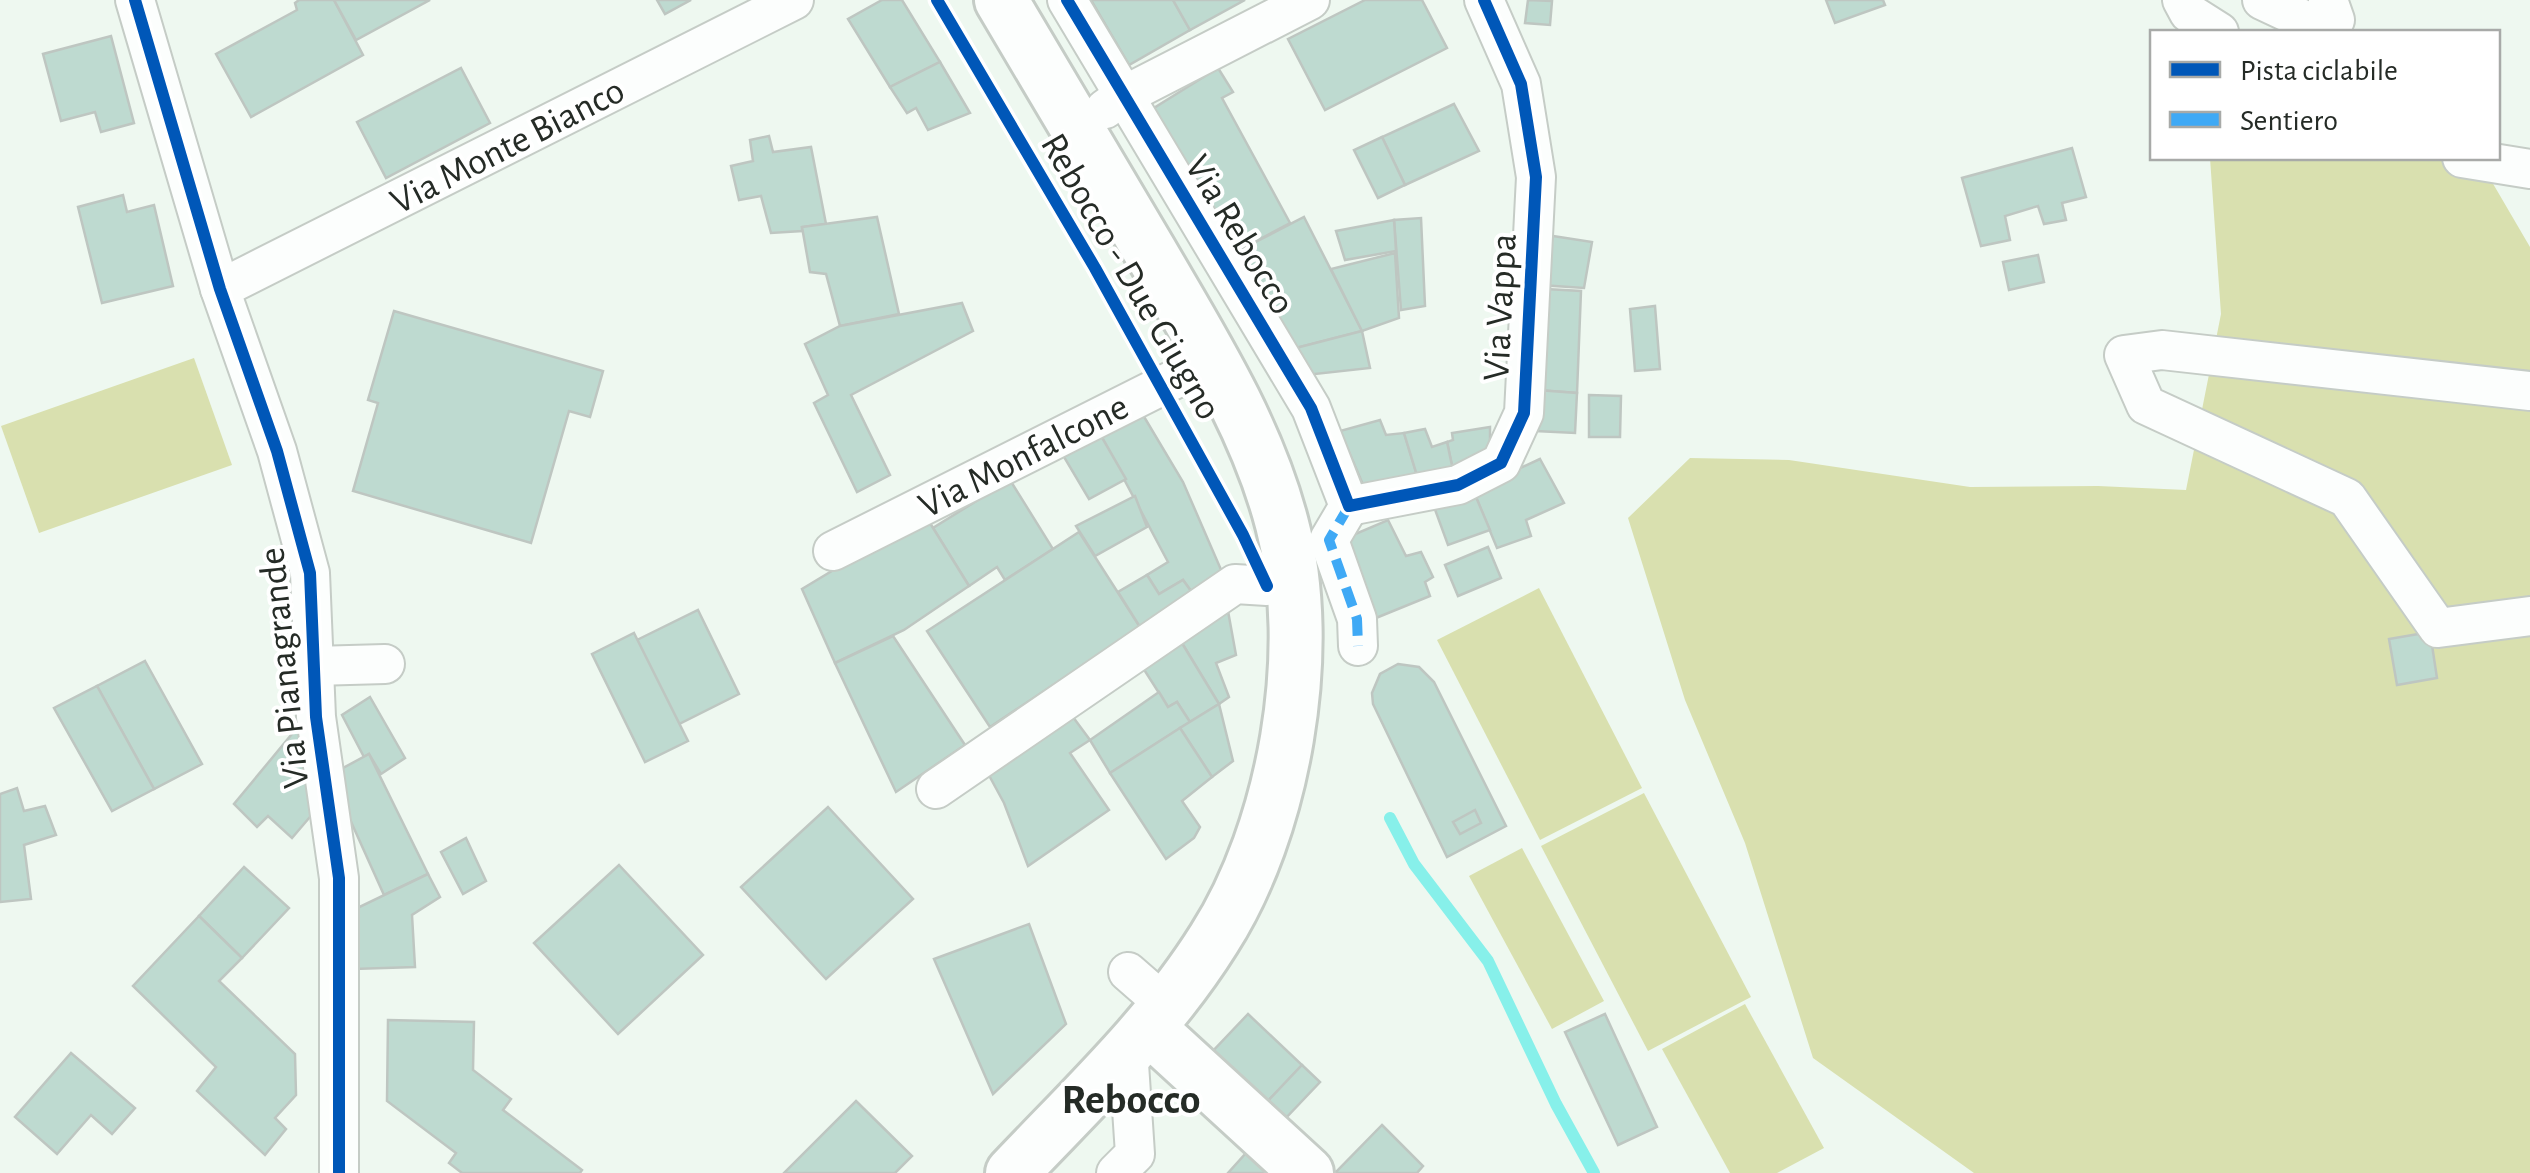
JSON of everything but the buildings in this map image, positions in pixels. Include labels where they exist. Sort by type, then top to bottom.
[{"type":"main road","points":[[1001,0],[1214,360],[1263,464],[1283,526],[1293,583],[1294,672],[1280,770],[1249,877],[1215,939],[1148,1028],[1012,1173]]},
{"type":"main road","points":[[1148,1028],[1307,1173]]},
{"type":"street","name":"Via Pianagrande","points":[[135,0],[220,289],[277,451],[310,574],[316,716],[338,878],[339,1173]]},
{"type":"street","name":"Via Monte Bianco","points":[[220,289],[794,0]]},
{"type":"street","name":"Via Rebocco","points":[[1068,0],[1310,408],[1350,506]]},
{"type":"street","points":[[1077,128],[1123,96],[1310,0]]},
{"type":"street","name":"Via Vappa","points":[[1350,506],[1458,485],[1501,463],[1512,446],[1524,412],[1536,177],[1521,84],[1484,0]]},
{"type":"street","points":[[2182,0],[2190,13],[2216,30]]},
{"type":"street","points":[[2262,0],[2320,28],[2335,20],[2328,0]]},
{"type":"street","points":[[2474,160],[2530,169]]},
{"type":"street","points":[[2530,391],[2162,350],[2124,355],[2146,404],[2347,498],[2438,628],[2530,616]]},
{"type":"street","name":"Via Monfalcone","points":[[833,552],[1214,360]]},
{"type":"street","points":[[1350,506],[1330,540],[1357,620],[1358,646]]},
{"type":"street","points":[[936,789],[1235,584],[1293,583]]},
{"type":"street","name":"Via Pianagrande","points":[[314,666],[385,664]]},
{"type":"street","points":[[1116,1173],[1135,1154],[1148,1028],[1128,972]]},
{"type":"green space","points":[[2210,160],[2479,160],[2530,247],[2530,1173],[1974,1173],[1813,1058],[1745,843],[1685,700],[1628,518],[1690,458],[1789,460],[1970,487],[2186,490],[2221,314]]},
{"type":"green space","points":[[194,358],[232,465],[39,533],[1,426]]},
{"type":"green space","points":[[1539,588],[1642,788],[1540,840],[1437,640]]},
{"type":"green space","points":[[1644,793],[1751,997],[1648,1051],[1541,846]]},
{"type":"green space","points":[[1522,848],[1604,1001],[1552,1029],[1469,876]]},
{"type":"green space","points":[[1745,1004],[1824,1148],[1777,1173],[1730,1173],[1662,1049]]},
{"type":"waterway","points":[[1390,818],[1414,864],[1488,961],[1556,1104],[1594,1173]]},
{"type":"marked path","points":[[1349,506],[1329,540],[1357,619],[1358,646]]},
{"type":"cycle path","points":[[135,0],[220,289],[277,451],[310,573],[316,717],[339,878],[339,1173]]},
{"type":"cycle path","name":"Rebocco - Due Giugno","points":[[937,0],[1095,268],[1243,535],[1267,586]]},
{"type":"cycle path","points":[[1067,0],[1311,408],[1349,506],[1458,485],[1501,463],[1524,413],[1536,177],[1521,84],[1484,0]]},
{"type":"district","name":"Rebocco","points":[[1131,1098]]}]
